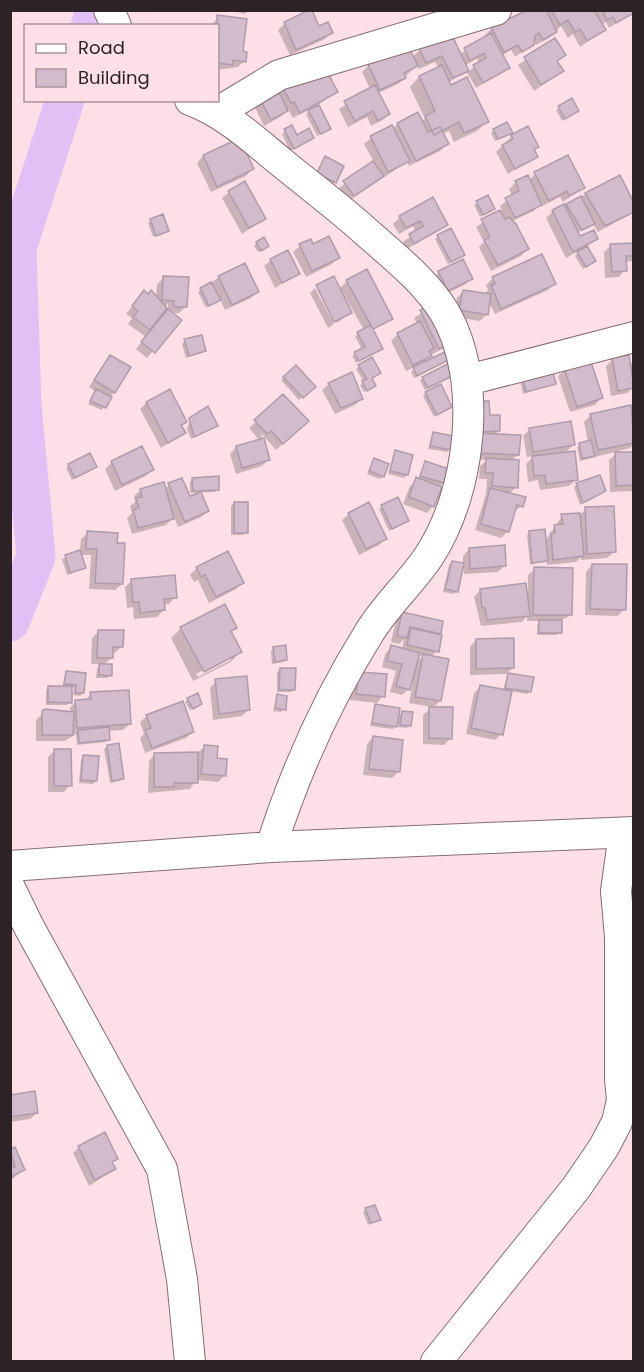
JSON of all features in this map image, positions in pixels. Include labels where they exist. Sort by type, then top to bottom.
[{"type":"street","points":[[109,10],[115,24]]},
{"type":"street","points":[[218,112],[279,75],[496,10]]},
{"type":"street","points":[[195,102],[218,112],[342,211],[409,270],[448,319],[468,380],[466,435],[457,496],[447,523],[429,556],[371,630],[338,685],[292,783],[272,847]]},
{"type":"street","points":[[468,380],[633,338]]},
{"type":"street","points":[[10,866],[272,847],[629,832],[616,891],[620,937],[620,1079],[625,1127],[436,1362]]},
{"type":"street","points":[[10,888],[34,937],[162,1169],[182,1279],[190,1362]]},
{"type":"building","points":[[312,10],[319,26],[328,22],[333,33],[296,50],[284,22]]},
{"type":"building","points":[[528,10],[546,10],[557,32],[543,40],[539,33],[535,36],[534,45],[522,52],[518,45],[504,52],[491,27]]},
{"type":"building","points":[[551,10],[594,10],[606,30],[587,41],[580,29],[575,32],[568,20],[560,25]]},
{"type":"building","points":[[602,10],[633,10],[634,13],[616,23],[613,17],[607,20]]},
{"type":"building","points":[[217,15],[247,19],[243,51],[247,52],[246,62],[233,60],[233,65],[219,63],[219,24]]},
{"type":"building","points":[[451,33],[469,71],[453,78],[442,56],[426,63],[419,48]]},
{"type":"building","points":[[491,33],[510,68],[483,83],[473,65],[486,58],[484,53],[470,61],[464,48]]},
{"type":"building","points":[[555,38],[566,55],[557,61],[564,71],[541,85],[524,57]]},
{"type":"building","points":[[406,41],[418,66],[404,73],[406,78],[380,90],[368,64],[390,53]]},
{"type":"building","points":[[322,62],[338,92],[300,113],[294,102],[291,103],[281,84]]},
{"type":"building","points":[[442,65],[451,85],[467,77],[489,122],[464,133],[459,122],[434,135],[425,116],[435,111],[419,76]]},
{"type":"building","points":[[275,84],[288,111],[271,120],[257,93]]},
{"type":"building","points":[[375,85],[390,114],[378,121],[373,111],[355,121],[344,101]]},
{"type":"building","points":[[572,98],[579,111],[565,119],[558,106]]},
{"type":"building","points":[[319,105],[331,129],[321,134],[308,110]]},
{"type":"building","points":[[418,112],[428,132],[440,127],[449,144],[416,161],[397,123]]},
{"type":"building","points":[[507,122],[513,133],[498,139],[493,129]]},
{"type":"building","points":[[292,125],[297,135],[309,128],[314,138],[294,149],[284,129]]},
{"type":"building","points":[[392,125],[410,161],[388,172],[370,136]]},
{"type":"building","points":[[528,126],[539,147],[534,149],[538,157],[515,169],[502,145],[513,139],[511,135]]},
{"type":"building","points":[[244,136],[245,150],[254,169],[217,187],[203,155]]},
{"type":"building","points":[[568,155],[585,188],[569,196],[567,191],[549,201],[534,172]]},
{"type":"building","points":[[325,156],[344,166],[336,183],[317,173]]},
{"type":"building","points":[[373,161],[384,176],[354,196],[343,181]]},
{"type":"building","points":[[528,175],[542,205],[515,218],[505,198],[519,191],[515,181]]},
{"type":"building","points":[[620,175],[634,203],[634,212],[605,226],[585,193]]},
{"type":"building","points":[[245,181],[266,219],[249,228],[228,191]]},
{"type":"building","points":[[488,195],[495,209],[483,215],[476,201]]},
{"type":"building","points":[[581,196],[595,224],[582,230],[566,204]]},
{"type":"building","points":[[433,197],[448,225],[414,244],[409,234],[423,226],[420,221],[406,228],[399,216]]},
{"type":"building","points":[[564,204],[580,236],[594,230],[598,239],[573,252],[552,210]]},
{"type":"building","points":[[500,210],[505,219],[509,217],[516,224],[529,249],[498,265],[484,240],[490,237],[481,219]]},
{"type":"building","points":[[163,214],[169,231],[156,236],[150,219]]},
{"type":"building","points":[[451,228],[465,255],[451,262],[437,235]]},
{"type":"building","points":[[329,236],[340,258],[312,271],[299,244],[311,239],[313,244]]},
{"type":"building","points":[[264,237],[269,246],[261,251],[256,242]]},
{"type":"building","points":[[634,243],[634,256],[626,256],[627,271],[612,272],[610,244]]},
{"type":"building","points":[[587,246],[596,261],[586,267],[577,252]]},
{"type":"building","points":[[288,250],[300,274],[282,283],[270,259]]},
{"type":"building","points":[[542,254],[556,284],[501,309],[491,285],[495,284],[492,277]]},
{"type":"building","points":[[463,259],[473,279],[448,291],[438,271]]},
{"type":"building","points":[[245,263],[259,292],[232,305],[218,276]]},
{"type":"building","points":[[367,269],[393,319],[373,329],[346,280]]},
{"type":"building","points":[[163,276],[189,277],[187,307],[174,307],[174,301],[162,300]]},
{"type":"building","points":[[334,276],[352,313],[334,322],[316,285]]},
{"type":"building","points":[[211,282],[221,300],[209,306],[200,288]]},
{"type":"building","points":[[144,290],[148,294],[151,290],[167,308],[150,330],[133,317],[138,311],[132,306]]},
{"type":"building","points":[[463,290],[491,294],[488,315],[459,310]]},
{"type":"building","points":[[434,303],[453,342],[439,349],[420,310]]},
{"type":"building","points":[[168,309],[182,320],[155,353],[141,342]]},
{"type":"building","points":[[420,321],[434,348],[429,351],[432,356],[413,365],[397,333]]},
{"type":"building","points":[[371,325],[383,349],[359,361],[354,352],[365,347],[357,332]]},
{"type":"building","points":[[202,335],[206,351],[189,356],[184,339]]},
{"type":"building","points":[[453,348],[456,356],[417,376],[413,367]]},
{"type":"building","points":[[110,355],[131,367],[115,393],[94,380]]},
{"type":"building","points":[[629,355],[634,388],[618,391],[612,358]]},
{"type":"building","points":[[372,357],[381,373],[372,378],[376,386],[367,391],[362,381],[367,379],[358,365]]},
{"type":"building","points":[[457,359],[462,371],[428,388],[422,377]]},
{"type":"building","points":[[590,359],[603,398],[577,407],[564,368]]},
{"type":"building","points":[[296,365],[316,387],[303,398],[283,377]]},
{"type":"building","points":[[552,368],[556,384],[526,392],[522,376]]},
{"type":"building","points":[[352,372],[363,399],[341,408],[328,383]]},
{"type":"building","points":[[441,384],[452,407],[437,415],[425,392]]},
{"type":"building","points":[[96,389],[112,397],[106,408],[90,401]]},
{"type":"building","points":[[170,389],[187,422],[181,425],[186,433],[168,443],[146,402]]},
{"type":"building","points":[[283,394],[309,421],[283,444],[271,431],[267,434],[254,420]]},
{"type":"building","points":[[475,401],[489,401],[490,415],[500,415],[500,431],[476,432]]},
{"type":"building","points":[[631,405],[634,443],[598,450],[590,414]]},
{"type":"building","points":[[208,406],[218,426],[194,437],[189,418]]},
{"type":"building","points":[[571,421],[575,445],[533,452],[529,428]]},
{"type":"building","points":[[433,432],[454,436],[451,450],[430,446]]},
{"type":"building","points":[[475,433],[521,435],[519,455],[474,453]]},
{"type":"building","points":[[264,438],[270,460],[242,468],[236,446]]},
{"type":"building","points":[[591,440],[595,456],[582,459],[579,443]]},
{"type":"building","points":[[142,446],[154,470],[122,485],[111,461]]},
{"type":"building","points":[[395,450],[413,455],[408,475],[390,471]]},
{"type":"building","points":[[575,451],[578,480],[546,484],[545,475],[534,476],[532,456]]},
{"type":"building","points":[[615,452],[634,452],[634,485],[616,486]]},
{"type":"building","points":[[90,453],[97,467],[75,478],[68,464]]},
{"type":"building","points":[[374,458],[389,464],[384,477],[369,471]]},
{"type":"building","points":[[486,458],[519,460],[518,488],[492,486],[493,473],[485,473]]},
{"type":"building","points":[[425,461],[449,469],[444,483],[420,476]]},
{"type":"building","points":[[600,475],[606,491],[583,503],[576,483]]},
{"type":"building","points":[[219,476],[219,490],[193,491],[192,478]]},
{"type":"building","points":[[416,477],[442,487],[434,507],[409,497]]},
{"type":"building","points":[[182,478],[190,496],[201,492],[209,511],[185,522],[168,483]]},
{"type":"building","points":[[164,482],[174,519],[138,528],[133,510],[139,508],[136,498],[142,497],[140,489]]},
{"type":"building","points":[[490,488],[526,497],[523,507],[517,505],[509,532],[481,524]]},
{"type":"building","points":[[398,497],[409,521],[392,529],[381,505]]},
{"type":"building","points":[[234,502],[248,502],[248,533],[234,533]]},
{"type":"building","points":[[369,502],[387,539],[366,549],[348,513]]},
{"type":"building","points":[[614,506],[616,552],[587,554],[585,507]]},
{"type":"building","points":[[580,513],[584,556],[553,560],[551,533],[555,533],[554,525],[563,524],[561,514]]},
{"type":"building","points":[[545,529],[548,561],[532,563],[529,531]]},
{"type":"building","points":[[87,531],[118,533],[117,543],[125,543],[123,584],[95,583],[97,549],[86,549]]},
{"type":"building","points":[[505,545],[506,566],[470,569],[469,548]]},
{"type":"building","points":[[80,550],[86,568],[70,573],[65,555]]},
{"type":"building","points":[[228,551],[244,583],[216,597],[205,575],[201,577],[196,567]]},
{"type":"building","points":[[452,561],[464,563],[458,592],[445,589]]},
{"type":"building","points":[[592,564],[627,564],[626,610],[590,609]]},
{"type":"building","points":[[534,567],[573,568],[572,615],[533,615]]},
{"type":"building","points":[[175,575],[177,598],[164,599],[165,610],[140,613],[139,602],[133,602],[131,579]]},
{"type":"building","points":[[526,583],[530,616],[487,620],[485,608],[482,608],[480,589]]},
{"type":"building","points":[[225,604],[237,628],[231,631],[242,652],[204,672],[180,627]]},
{"type":"building","points":[[402,612],[443,621],[441,634],[410,627],[407,638],[397,636]]},
{"type":"building","points":[[539,620],[562,620],[562,633],[539,633]]},
{"type":"building","points":[[411,628],[442,635],[439,652],[407,645]]},
{"type":"building","points":[[98,630],[124,630],[123,647],[113,647],[113,658],[97,658]]},
{"type":"building","points":[[514,638],[514,668],[476,669],[476,639]]},
{"type":"building","points":[[286,645],[287,660],[275,662],[273,647]]},
{"type":"building","points":[[391,645],[420,653],[410,690],[396,686],[402,664],[387,661]]},
{"type":"building","points":[[423,654],[449,659],[441,701],[415,697]]},
{"type":"building","points":[[99,664],[112,664],[112,676],[99,675]]},
{"type":"building","points":[[280,668],[296,668],[295,690],[279,690]]},
{"type":"building","points":[[66,671],[86,673],[84,693],[75,693],[76,685],[64,684]]},
{"type":"building","points":[[359,672],[387,674],[385,697],[356,694]]},
{"type":"building","points":[[508,673],[534,677],[531,692],[505,688]]},
{"type":"building","points":[[247,676],[250,710],[219,714],[215,679]]},
{"type":"building","points":[[480,685],[512,691],[503,735],[471,728]]},
{"type":"building","points":[[48,686],[72,686],[72,703],[48,702]]},
{"type":"building","points":[[129,690],[131,724],[77,728],[75,700],[91,699],[90,692]]},
{"type":"building","points":[[198,693],[202,704],[193,709],[187,698]]},
{"type":"building","points":[[277,694],[287,696],[286,710],[275,708]]},
{"type":"building","points":[[183,701],[194,732],[152,748],[145,730],[151,728],[146,715]]},
{"type":"building","points":[[375,704],[400,708],[397,727],[372,723]]},
{"type":"building","points":[[429,707],[453,707],[452,739],[429,738]]},
{"type":"building","points":[[45,709],[74,712],[73,735],[42,735],[42,711]]},
{"type":"building","points":[[402,711],[413,712],[411,726],[400,725]]},
{"type":"building","points":[[109,727],[110,740],[79,743],[78,730]]},
{"type":"building","points":[[373,736],[403,740],[400,772],[369,769]]},
{"type":"building","points":[[119,743],[124,779],[112,781],[107,745]]},
{"type":"building","points":[[204,745],[218,746],[217,758],[227,759],[226,776],[201,774]]},
{"type":"building","points":[[54,749],[71,749],[72,786],[54,786]]},
{"type":"building","points":[[198,752],[198,783],[174,783],[174,787],[154,787],[154,753]]},
{"type":"building","points":[[83,755],[99,756],[97,781],[81,780]]},
{"type":"building","points":[[35,1091],[38,1113],[10,1117],[10,1095]]},
{"type":"building","points":[[105,1132],[118,1159],[112,1162],[116,1169],[95,1180],[78,1146]]},
{"type":"building","points":[[15,1147],[25,1170],[10,1177],[10,1168],[15,1167],[10,1149]]},
{"type":"building","points":[[375,1205],[381,1220],[371,1223],[365,1208]]},
{"type":"waterway","points":[[91,24],[95,10]]},
{"type":"waterway","points":[[10,622],[36,557],[22,405],[17,248],[64,102]]}]
